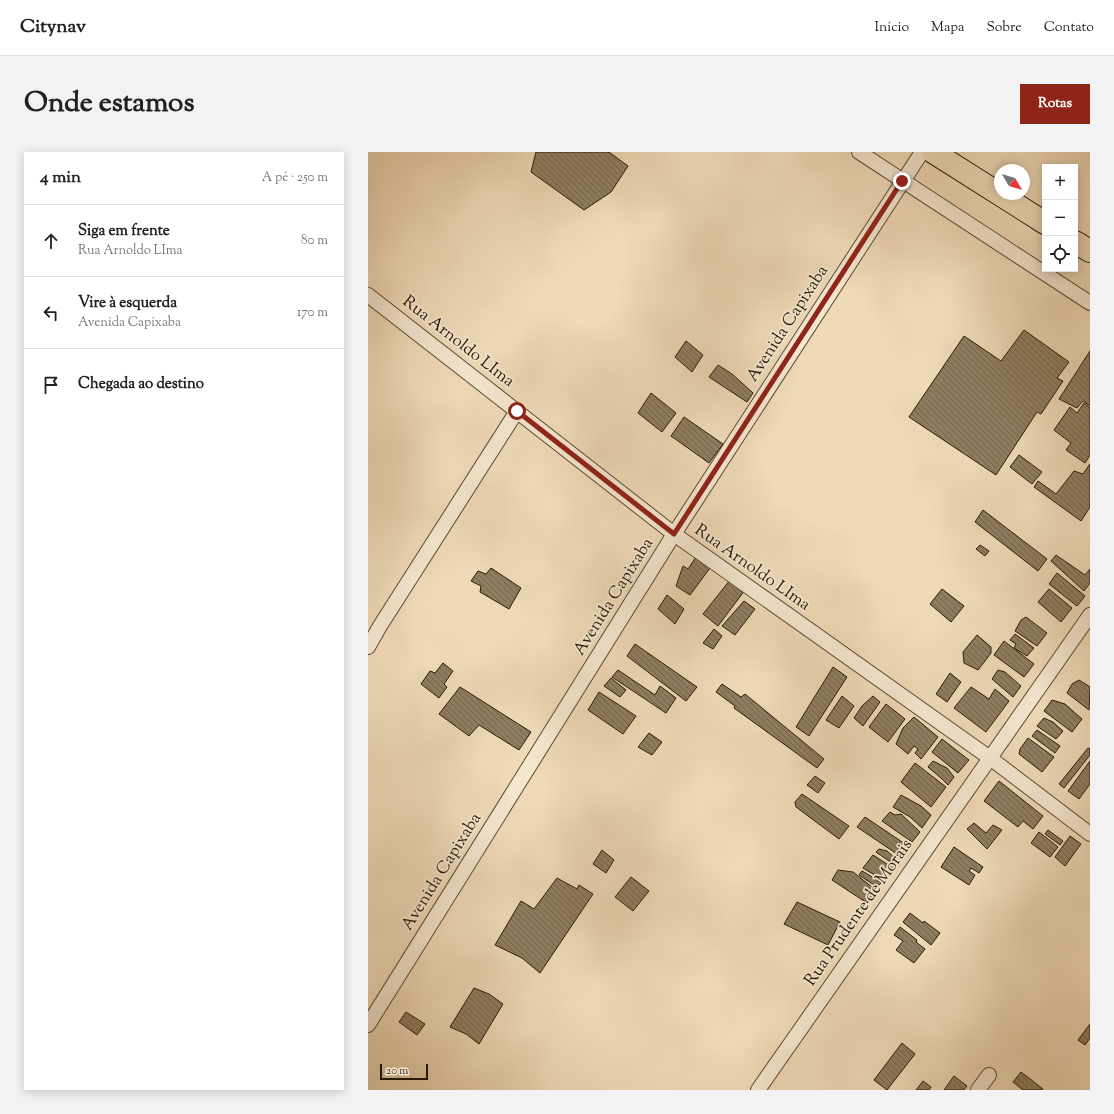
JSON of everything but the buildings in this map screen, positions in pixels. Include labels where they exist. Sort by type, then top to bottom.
[{"type":"highway","points":[[933,152],[1042,221]]},
{"type":"highway","points":[[1078,244],[1090,251]]},
{"type":"street","points":[[859,152],[1090,302]]},
{"type":"street","name":"Avenida Capixaba","points":[[368,1025],[674,534],[922,152]]},
{"type":"street","name":"Rua Arnoldo LIma","points":[[368,295],[674,534],[990,758],[1090,834]]},
{"type":"street","points":[[368,647],[517,411]]},
{"type":"street","name":"Rua Prudente de Morais","points":[[758,1090],[1090,616]]},
{"type":"street","points":[[978,1090],[989,1075]]},
{"type":"route","points":[[517,411],[674,534],[902,181]]}]
